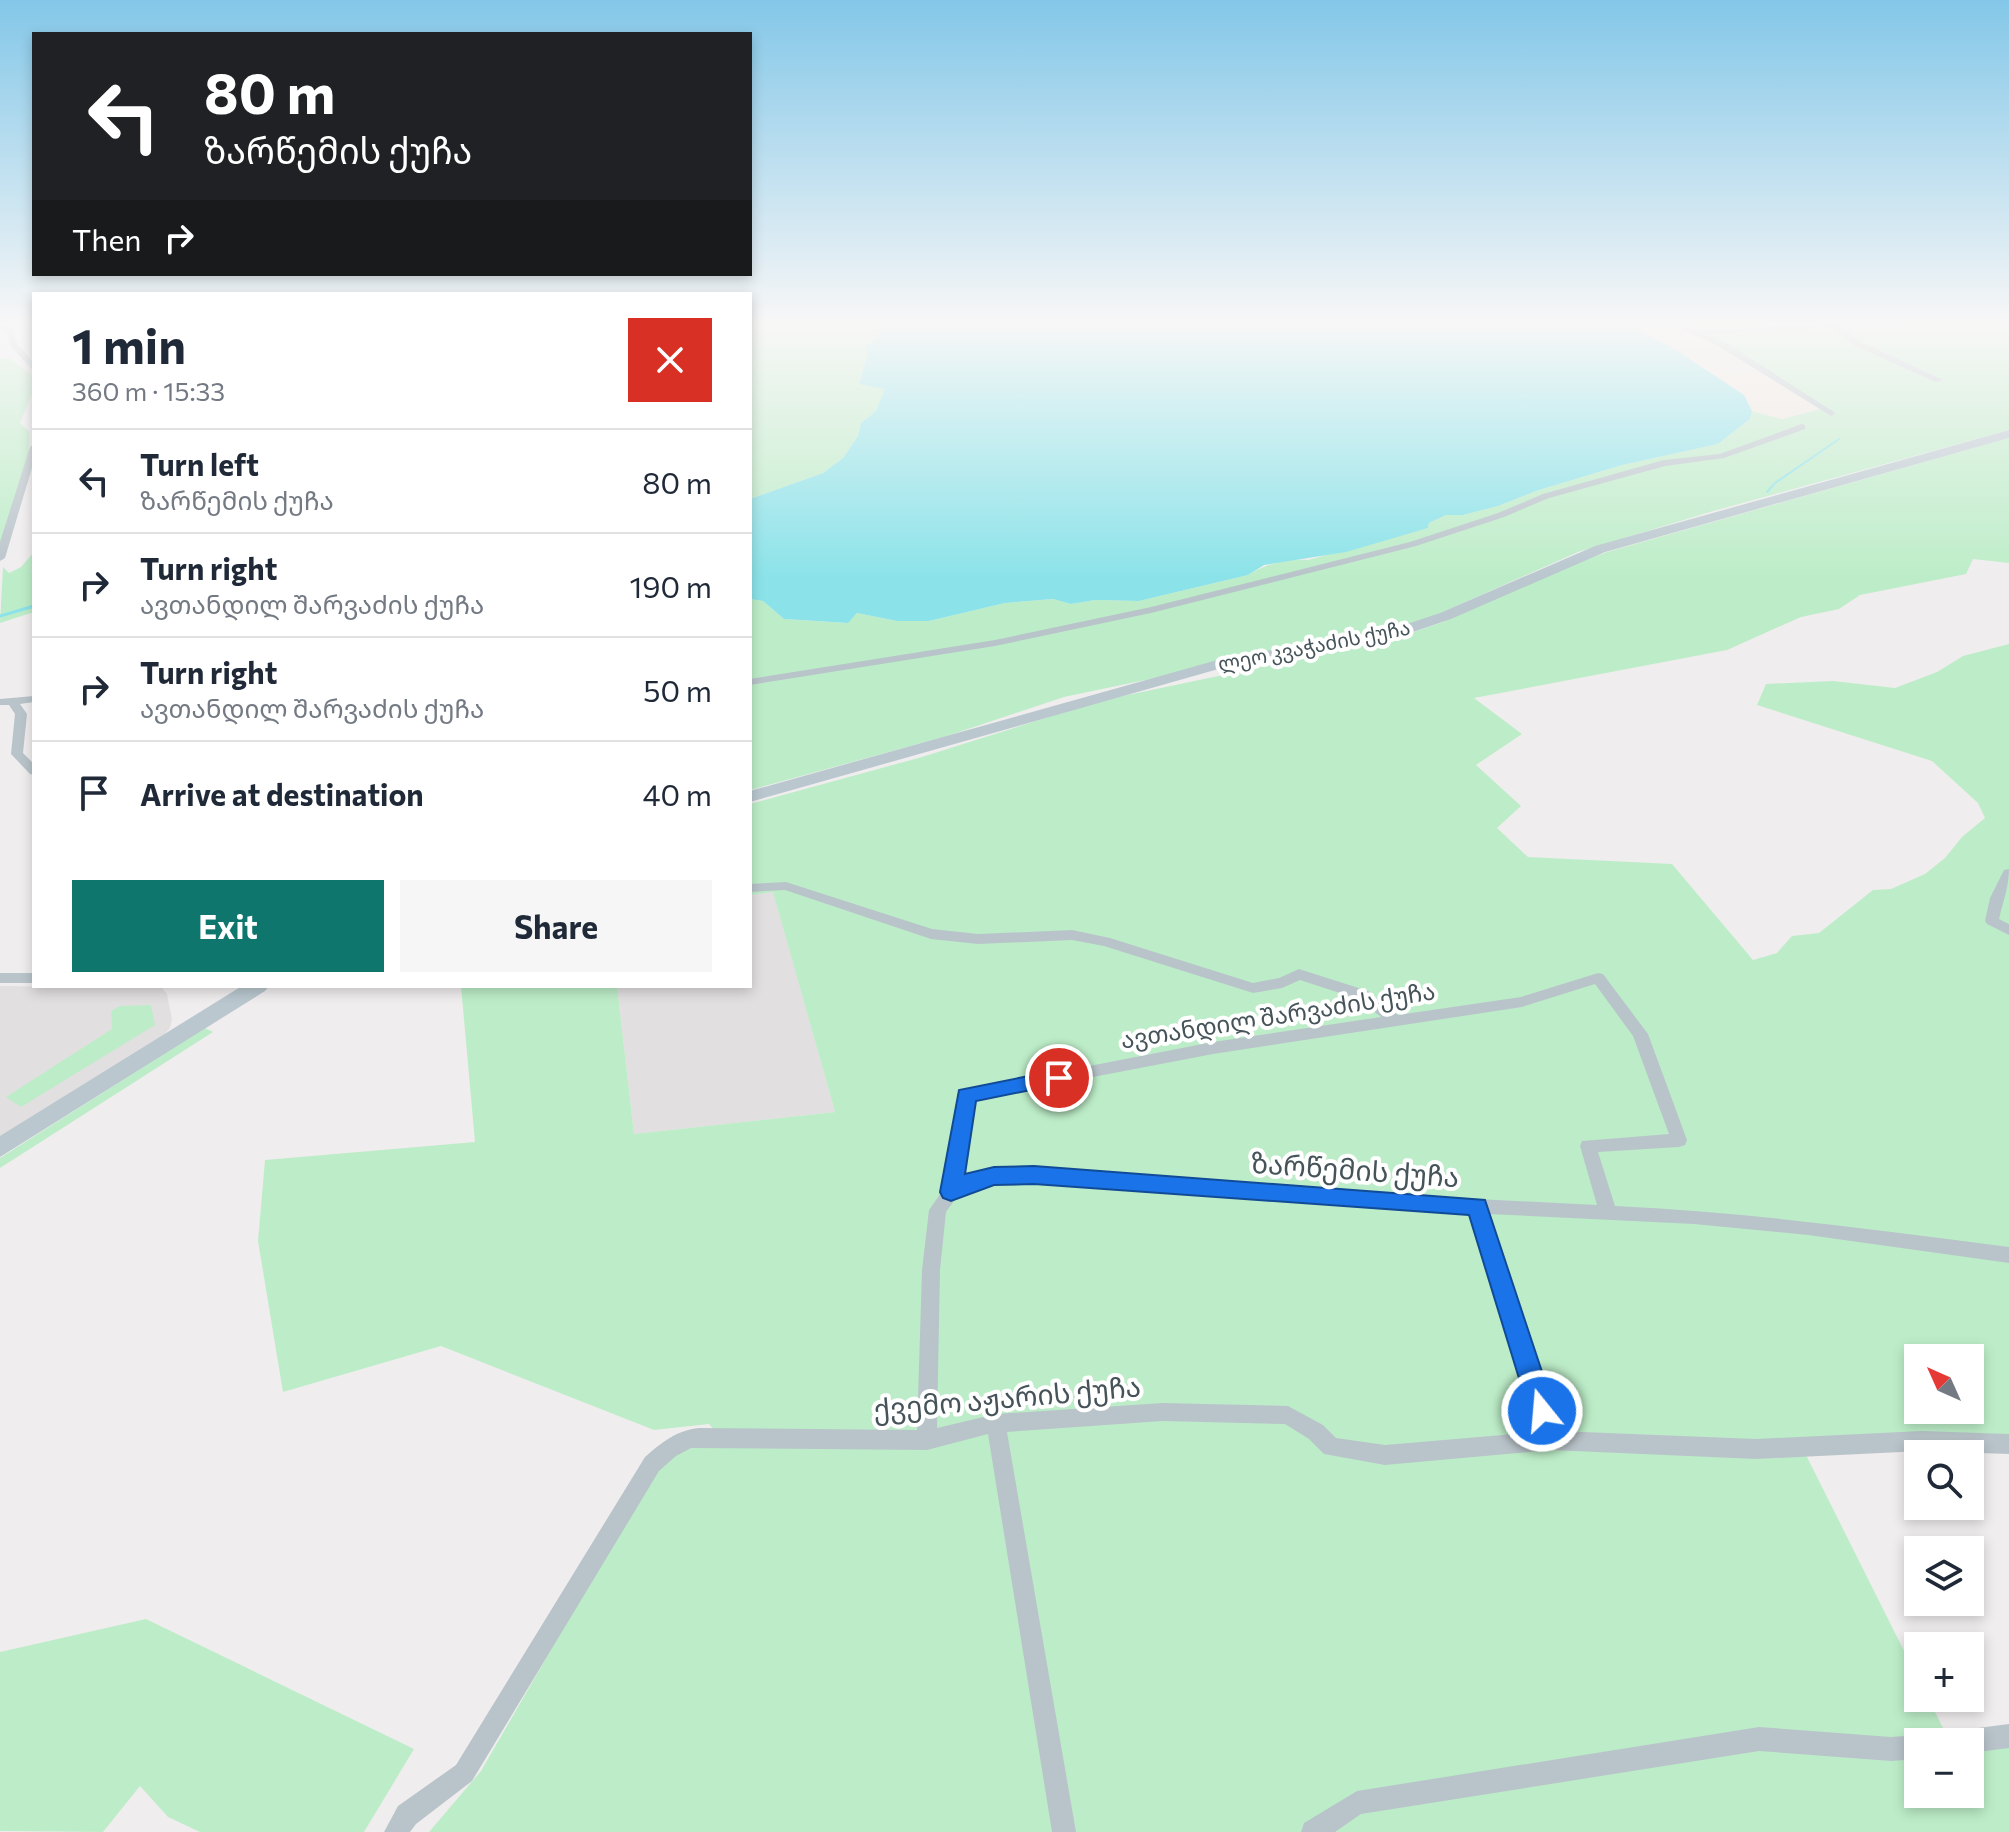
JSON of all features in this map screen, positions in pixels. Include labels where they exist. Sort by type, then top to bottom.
[{"type":"main road","name":"ლეო კვაჭაძის ქუჩა","points":[[752,796],[1072,703],[1229,661],[1380,636],[1420,625],[1458,612],[1540,571],[1600,549],[2009,434]]},
{"type":"main road","points":[[0,1148],[255,988]]},
{"type":"street","points":[[1819,406],[1831,414]]},
{"type":"street","points":[[752,682],[995,643],[1151,610],[1413,544],[1501,515],[1546,496],[1664,463],[1721,456],[1802,427]]},
{"type":"street","points":[[0,558],[32,454]]},
{"type":"street","points":[[6,702],[32,699]]},
{"type":"street","points":[[6,702],[21,714],[17,754],[32,769]]},
{"type":"street","points":[[2009,873],[1997,898],[1992,921],[2009,930]]},
{"type":"street","points":[[752,888],[772,884],[786,886],[931,934],[978,939],[1056,935],[1105,941],[1253,988],[1282,983],[1299,974],[1363,995],[1394,1020]]},
{"type":"street","points":[[0,978],[32,978]]},
{"type":"street","name":"ავთანდილ შარვაძის ქუჩა","points":[[951,1192],[966,1095],[1213,1048],[1522,1002],[1598,978],[1640,1034],[1679,1140],[1588,1146],[1608,1212]]},
{"type":"street","name":"ზარწემის ქუჩა","points":[[951,1192],[970,1182],[994,1176],[1034,1175],[1808,1228],[2009,1255]]},
{"type":"street","points":[[927,1440],[931,1270],[938,1210],[951,1192]]},
{"type":"street","points":[[1477,1206],[1551,1440]]},
{"type":"street","name":"ქვემო აჟარის ქუჩა","points":[[396,1832],[407,1815],[464,1773],[652,1464],[673,1446],[697,1435],[721,1439],[927,1440],[996,1423],[1163,1412],[1288,1415],[1316,1432],[1331,1447],[1385,1455],[1551,1440],[1756,1449],[1922,1441],[2009,1444]]},
{"type":"street","points":[[996,1423],[1064,1832]]},
{"type":"street","points":[[1984,1739],[2009,1736]]},
{"type":"street","points":[[1309,1831],[1357,1803],[1759,1739],[1904,1748]]},
{"type":"shaded area","points":[[773,891],[835,1112],[634,1134],[617,988],[752,988],[752,895]]},
{"type":"shaded area","points":[[0,986],[162,988],[167,994],[172,1019],[170,1028],[161,1038],[0,1140]]},
{"type":"green space","points":[[0,406],[27,406],[20,423],[29,431],[28,459],[0,549]]},
{"type":"green space","points":[[752,406],[878,406],[861,423],[858,436],[843,458],[823,473],[752,498]]},
{"type":"green space","points":[[1815,406],[2009,406],[2009,430],[1710,512],[1578,552],[1418,623],[1064,697],[947,736],[752,789],[752,599],[763,601],[784,619],[847,623],[857,613],[897,621],[929,621],[1005,603],[1053,599],[1071,604],[1095,600],[1139,601],[1248,575],[1277,563],[1308,560],[1428,528],[1429,523],[1446,515],[1463,515],[1498,506],[1622,465],[1718,444],[1750,419],[1752,411],[1782,419],[1819,409]]},
{"type":"green space","points":[[2009,438],[2009,563],[1973,559],[1966,574],[1860,595],[1839,609],[1801,617],[1727,650],[1474,698],[1522,734],[1476,765],[1521,806],[1497,828],[1528,857],[1672,864],[1753,960],[1777,953],[1792,936],[1819,933],[1873,890],[1891,889],[1925,874],[1985,818],[1978,803],[1932,761],[1757,705],[1766,684],[1833,681],[1895,688],[1937,672],[1963,656],[2009,644],[2009,1444],[1984,1444],[1984,1440],[1904,1440],[1904,1446],[1802,1447],[1904,1651],[1904,1712],[1935,1712],[1943,1728],[1904,1728],[1904,1808],[1984,1808],[1984,1740],[2009,1736],[2009,1832],[429,1832],[481,1771],[657,1466],[673,1453],[721,1438],[709,1424],[654,1430],[441,1346],[283,1392],[258,1241],[265,1160],[475,1142],[461,988],[617,988],[634,1134],[835,1112],[773,892],[752,895],[752,803],[922,757],[1099,701],[1390,640],[1443,622],[1568,566],[1607,552]]},
{"type":"green space","points":[[32,554],[32,613],[0,623],[3,567],[9,573],[21,567]]},
{"type":"green space","points":[[151,1005],[155,1025],[21,1107],[6,1097],[112,1029],[111,1011],[120,1006]]},
{"type":"green space","points":[[205,1028],[213,1032],[0,1168],[0,1158]]},
{"type":"green space","points":[[146,1619],[414,1749],[364,1832],[200,1832],[168,1817],[140,1786],[103,1832],[0,1831],[0,1652]]},
{"type":"sand","points":[[1750,406],[1820,409],[1782,419],[1752,411]]},
{"type":"water","points":[[878,406],[1750,406],[1752,411],[1750,419],[1718,444],[1622,465],[1498,506],[1463,515],[1446,515],[1429,523],[1428,528],[1346,552],[1264,565],[1248,575],[1139,601],[1095,600],[1071,604],[1053,599],[1005,603],[929,621],[897,621],[857,613],[848,623],[784,619],[763,601],[752,599],[752,498],[823,473],[843,458],[858,436],[861,423]]},
{"type":"waterway","points":[[1767,492],[1775,483],[1839,439]]},
{"type":"waterway","points":[[0,616],[32,607]]},
{"type":"route","points":[[1059,1078],[966,1095],[951,1192],[970,1182],[994,1176],[1034,1175],[1477,1206],[1542,1411]]}]
